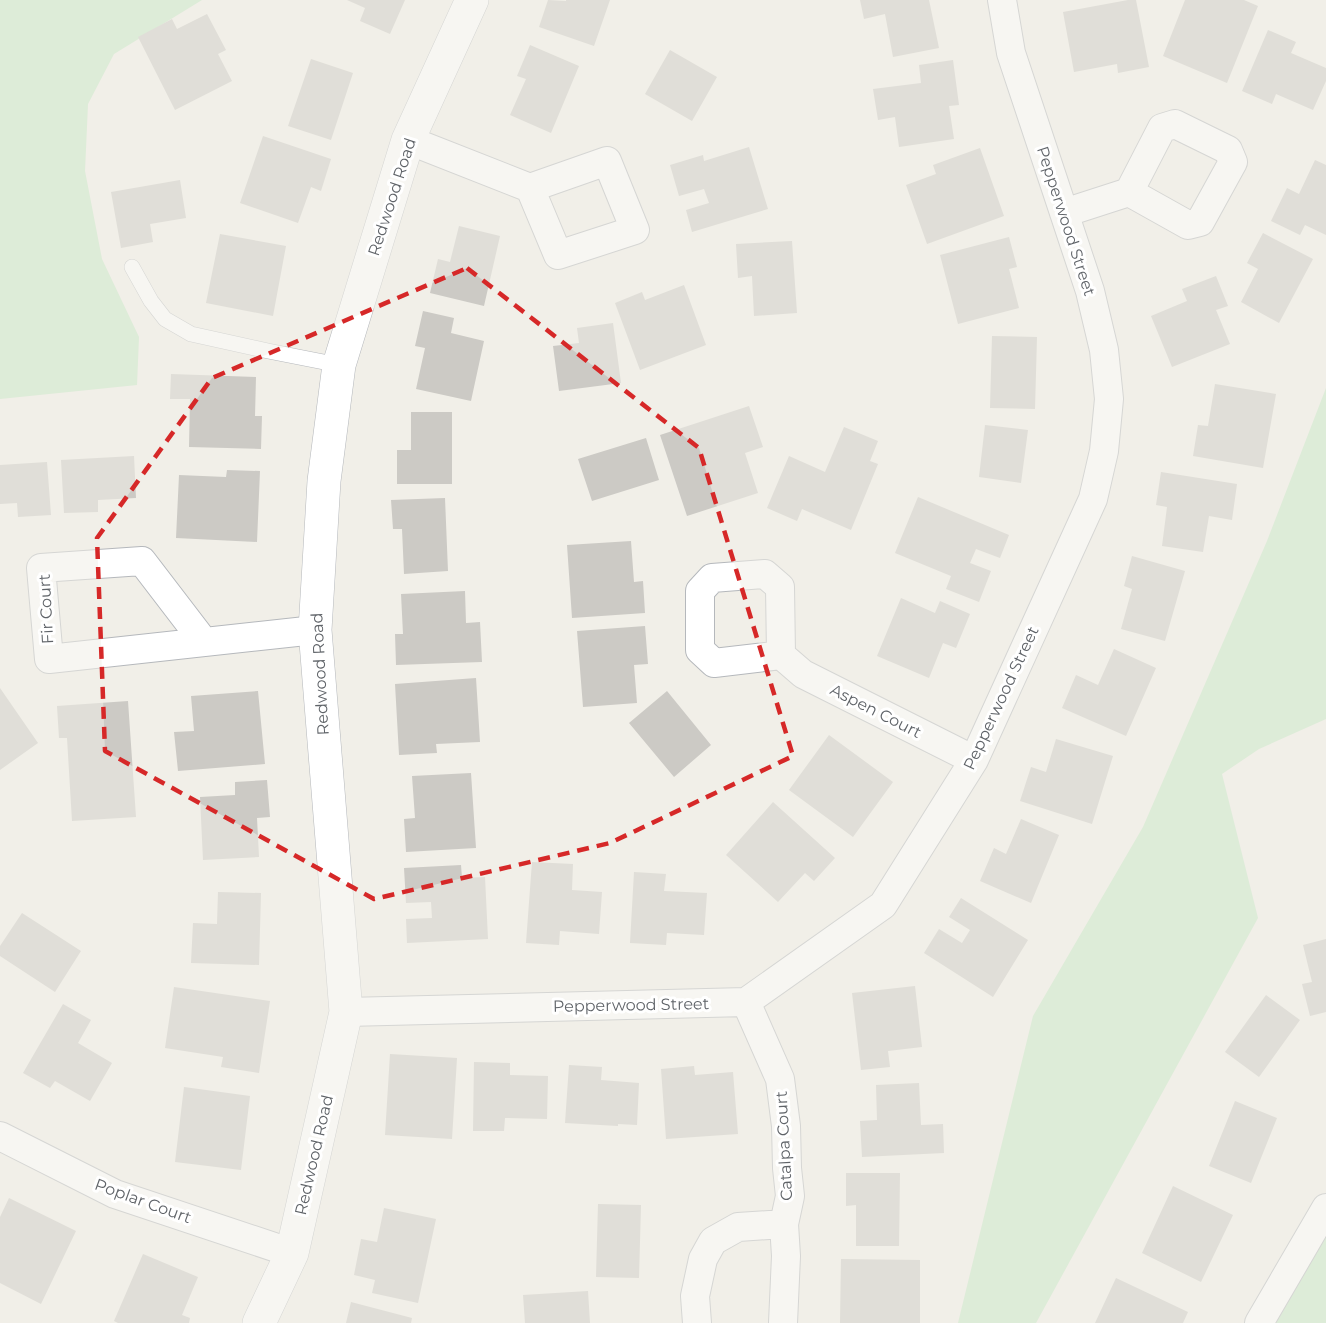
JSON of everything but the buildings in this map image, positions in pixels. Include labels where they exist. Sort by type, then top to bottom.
[{"type":"street","name":"Redwood Road","points":[[259,1323],[292,1253],[346,1012],[315,630],[324,481],[339,365],[408,140],[472,0]]},
{"type":"street","name":"Pepperwood Street","points":[[346,1012],[746,1002],[883,905],[974,760],[1093,499],[1104,451],[1108,399],[1104,350],[1090,291],[1011,53],[1002,0]]},
{"type":"street","points":[[408,140],[530,188]]},
{"type":"street","points":[[1064,213],[1129,192]]},
{"type":"street","name":"Fir Court","points":[[204,642],[142,561],[41,568],[49,659],[315,630]]},
{"type":"street","name":"Aspen Court","points":[[781,656],[803,674],[974,760]]},
{"type":"street","name":"Catalpa Court","points":[[746,1002],[780,1079],[786,1126],[790,1196],[784,1224],[786,1256],[783,1323]]},
{"type":"street","name":"Poplar Court","points":[[0,1136],[115,1194],[292,1253]]},
{"type":"street","points":[[1259,1323],[1326,1208]]},
{"type":"street","name":"Catalpa Court","points":[[697,1323],[695,1296],[703,1259],[713,1241],[738,1227],[784,1224]]},
{"type":"lane","points":[[132,267],[151,301],[165,319],[191,334],[339,365]]},
{"type":"highlighted area","points":[[467,268],[699,448],[793,756],[610,843],[374,899],[105,751],[97,538],[212,378]]},
{"type":"green space","points":[[0,0],[202,0],[114,54],[88,104],[85,171],[102,259],[139,337],[137,385],[0,399]]},
{"type":"green space","points":[[1326,388],[1326,719],[1259,749],[1222,774],[1258,918],[1036,1323],[958,1323],[1033,1016],[1143,827],[1267,541]]},
{"type":"green space","points":[[1326,1208],[1326,1323],[1259,1323]]}]
